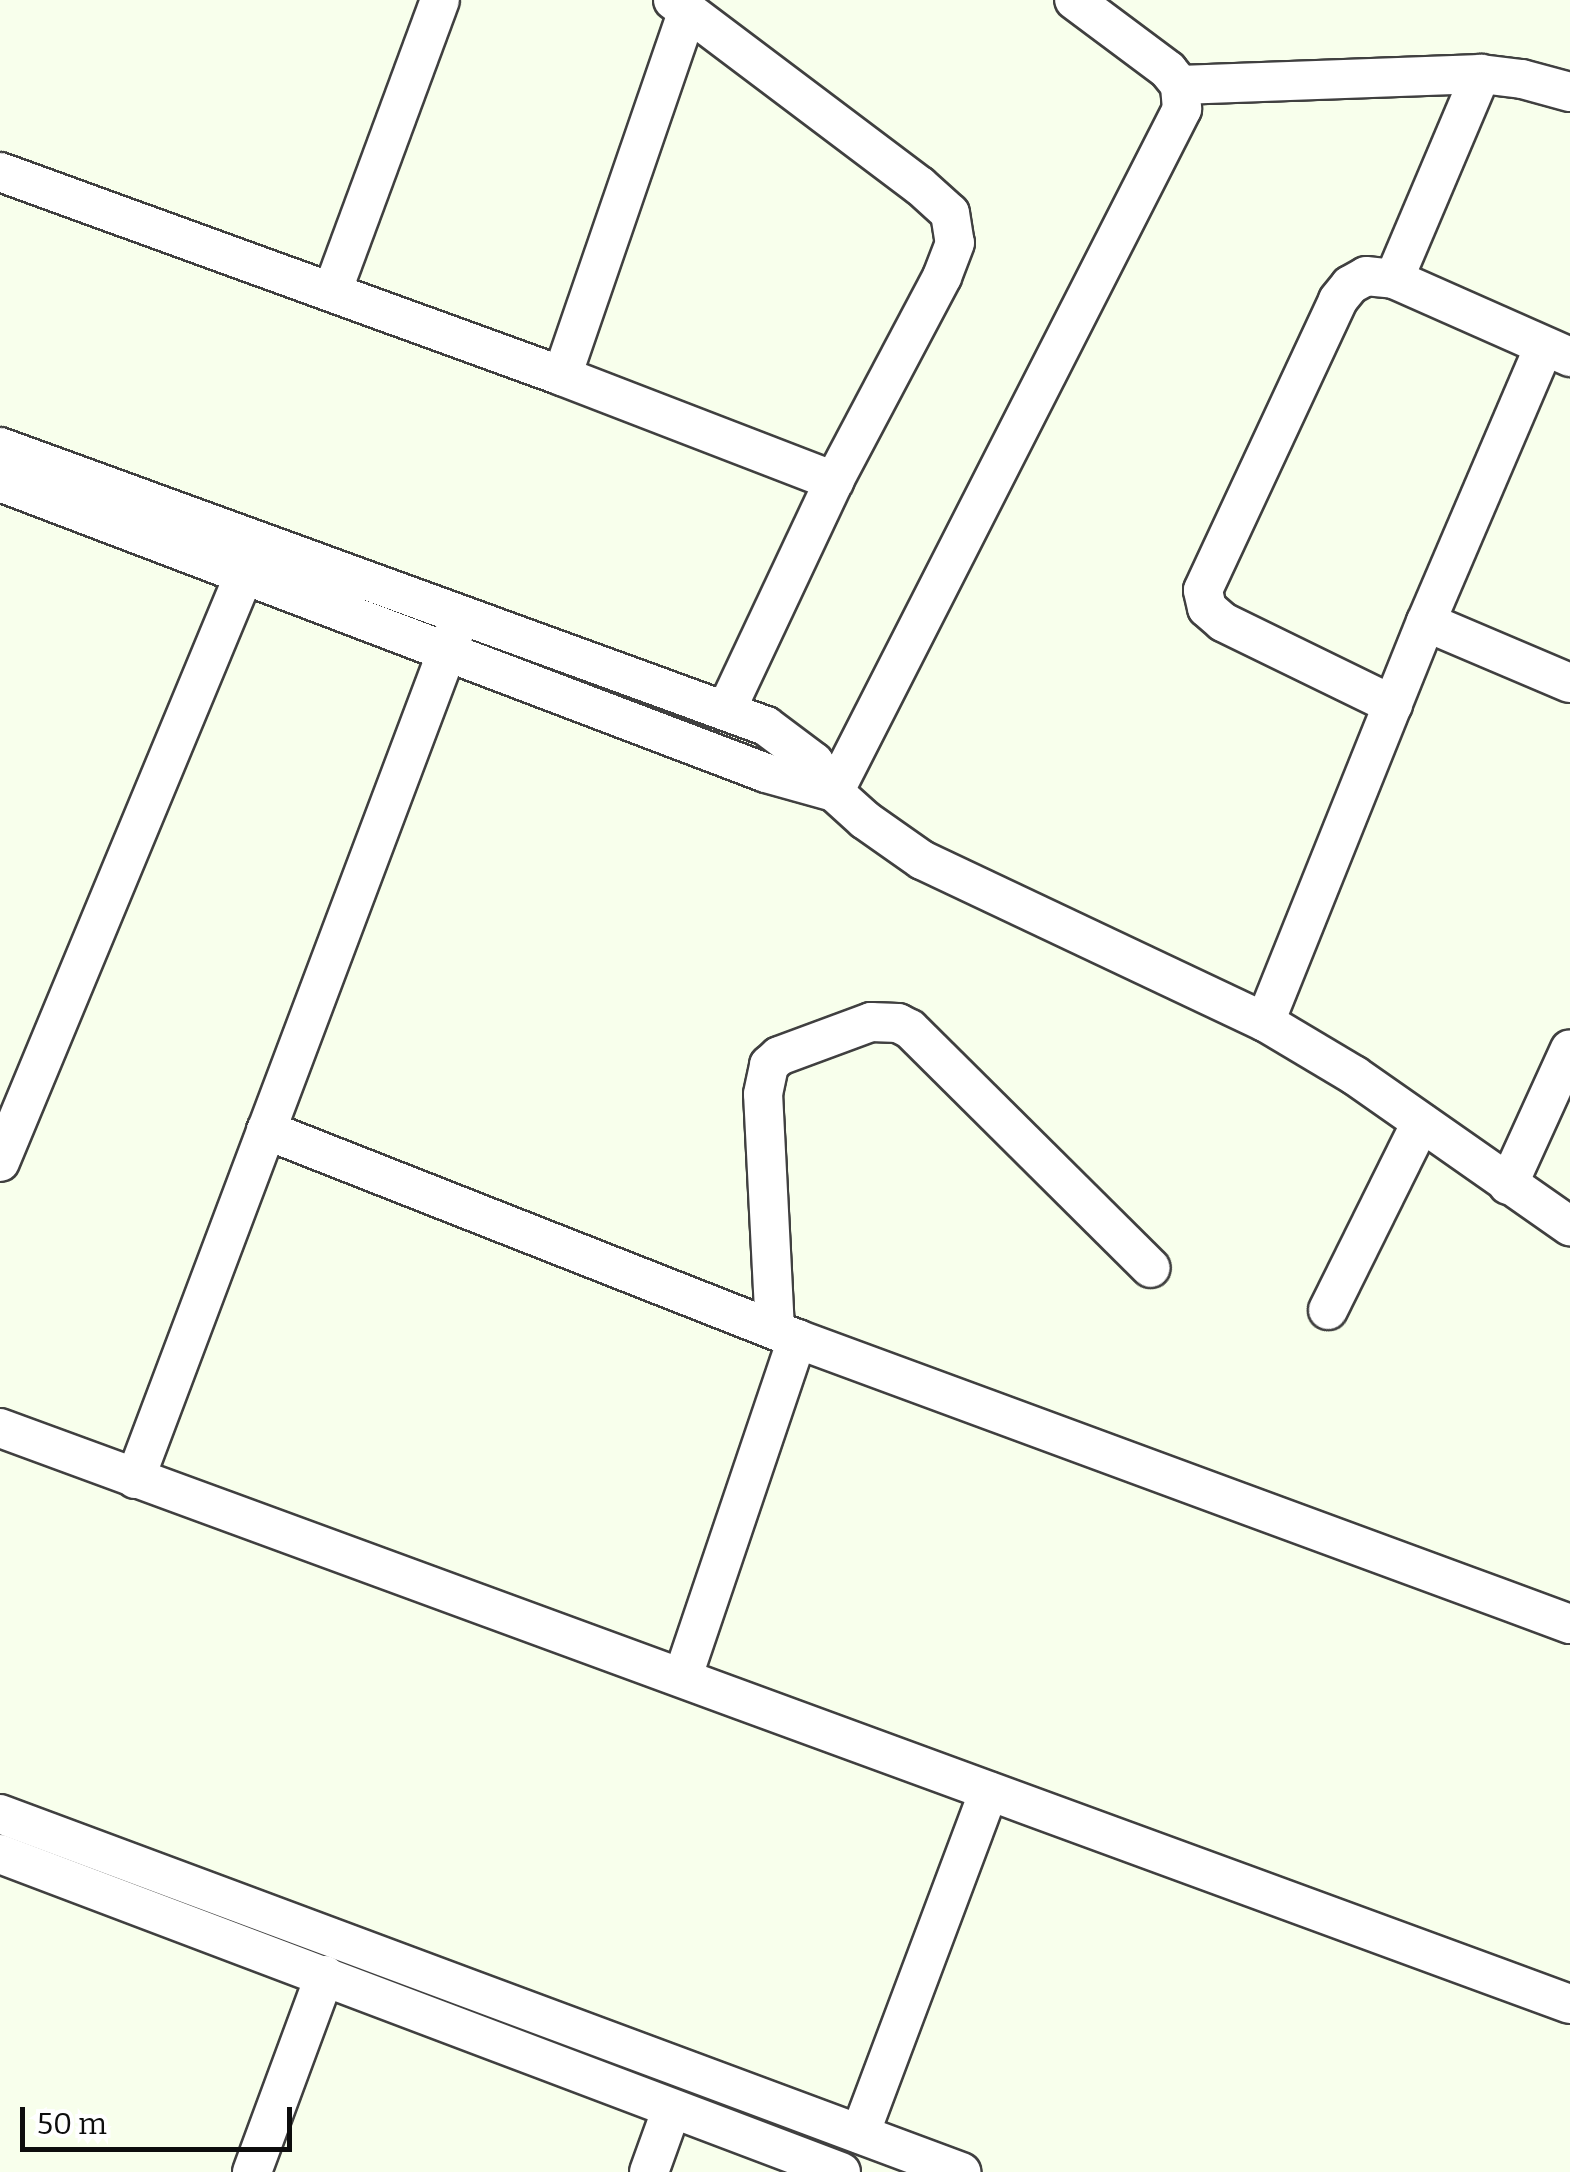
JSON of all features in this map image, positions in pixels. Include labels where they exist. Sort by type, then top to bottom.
[{"type":"street","points":[[332,292],[440,0]]},
{"type":"street","points":[[834,792],[1182,109],[1180,86],[1150,54],[1074,0]]},
{"type":"street","points":[[562,376],[681,6],[950,212],[955,243],[942,277],[834,481],[726,710]]},
{"type":"street","points":[[1180,86],[1481,74],[1522,78],[1570,92]]},
{"type":"street","points":[[1394,279],[1481,74]]},
{"type":"street","points":[[0,172],[562,376],[834,481]]},
{"type":"street","points":[[1266,1022],[1426,622],[1557,352],[1394,279],[1366,276],[1350,284],[1338,300],[1203,590],[1207,608],[1223,622],[1392,705]]},
{"type":"street","points":[[0,447],[460,617],[726,710],[786,737],[814,762],[834,792],[887,838],[922,860],[1266,1022],[1421,1122],[1570,1226]]},
{"type":"street","points":[[0,482],[766,773],[834,792]]},
{"type":"street","points":[[0,1162],[244,575]]},
{"type":"street","points":[[135,1479],[460,617]]},
{"type":"street","points":[[1426,622],[1570,683]]},
{"type":"street","points":[[682,1676],[786,1334],[763,1094],[769,1064],[779,1056],[872,1022],[898,1023],[910,1029],[1151,1268]]},
{"type":"street","points":[[1508,1185],[1570,1049]]},
{"type":"street","points":[[1328,1310],[1421,1122]]},
{"type":"street","points":[[266,1130],[786,1334],[1570,1624]]},
{"type":"street","points":[[0,1428],[1570,2004]]},
{"type":"street","points":[[860,2134],[989,1791]]},
{"type":"street","points":[[0,1814],[961,2172]]},
{"type":"street","points":[[0,1854],[325,1975],[671,2111],[841,2172]]},
{"type":"street","points":[[252,2172],[325,1975]]},
{"type":"street","points":[[648,2172],[671,2111]]}]
